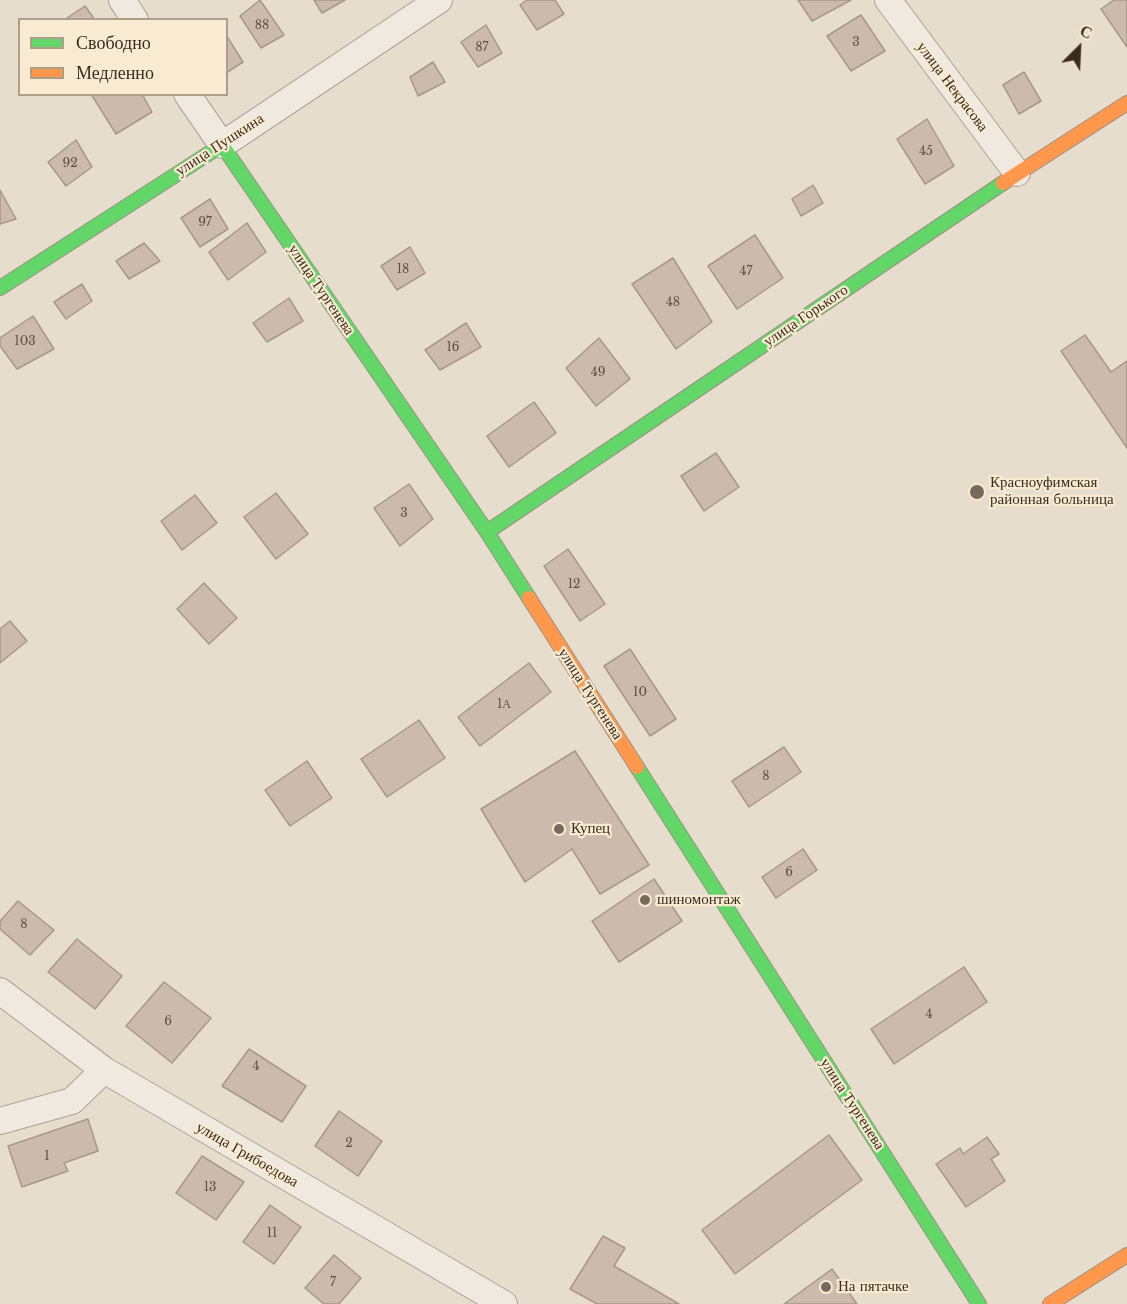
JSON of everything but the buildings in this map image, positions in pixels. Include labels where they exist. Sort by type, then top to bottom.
[{"type":"street","points":[[122,0],[134,18]]},
{"type":"street","name":"улица Пушкина","points":[[0,288],[222,145],[439,0]]},
{"type":"street","name":"улица Некрасова","points":[[888,0],[1017,173]]},
{"type":"street","name":"улица Тургенева","points":[[188,96],[487,532],[979,1304]]},
{"type":"street","name":"улица Горького","points":[[487,532],[1017,173],[1127,103]]},
{"type":"street","name":"улица Грибоедова","points":[[0,991],[104,1070],[504,1304]]},
{"type":"street","points":[[0,1121],[72,1101],[104,1070]]},
{"type":"street","points":[[1050,1304],[1127,1255]]},
{"type":"traffic: fast","points":[[0,288],[222,145],[487,532],[529,598]]},
{"type":"traffic: fast","points":[[487,532],[1003,183]]},
{"type":"traffic: fast","points":[[637,767],[979,1304]]},
{"type":"traffic: slow","points":[[1003,183],[1127,103]]},
{"type":"traffic: slow","points":[[529,598],[637,767]]},
{"type":"traffic: slow","points":[[1050,1304],[1127,1255]]},
{"type":"place","name":"Красноуфимская районная больница","points":[[977,492]]},
{"type":"place","name":"Купец","points":[[559,829]]},
{"type":"place","name":"шиномонтаж","points":[[645,900]]},
{"type":"place","name":"На пятачке","points":[[826,1287]]}]
